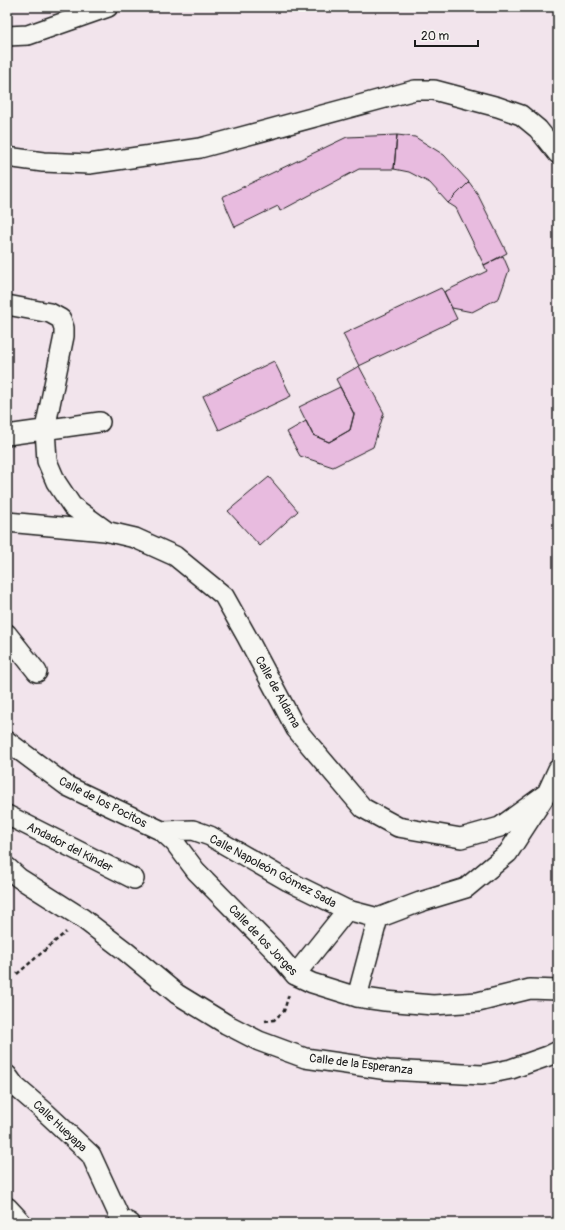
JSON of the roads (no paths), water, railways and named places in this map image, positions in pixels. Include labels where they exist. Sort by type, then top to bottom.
[{"type":"main road","points":[[7,1210],[20,1223]]},
{"type":"street","points":[[7,36],[28,35],[108,7]]},
{"type":"street","points":[[7,157],[43,162],[89,164],[200,148],[415,90],[434,90],[498,107],[521,115],[538,129],[558,154]]},
{"type":"street","points":[[7,305],[50,314],[61,319],[64,328],[64,336],[45,429],[47,461],[56,482],[72,506],[105,531]]},
{"type":"street","points":[[7,435],[100,422]]},
{"type":"street","name":"Calle de Aldama","points":[[7,522],[105,531],[135,538],[175,556],[224,596],[296,729],[363,808],[398,827],[461,838],[500,827],[548,793]]},
{"type":"street","points":[[7,634],[37,672]]},
{"type":"street","name":"Calle de los Pocitos","points":[[7,741],[67,786],[162,831]]},
{"type":"street","points":[[357,997],[378,918],[420,902],[466,888],[508,853],[548,793],[558,769]]},
{"type":"street","name":"Andador del Kinder","points":[[7,815],[134,879]]},
{"type":"street","name":"Calle Napoleón Gómez Sada","points":[[162,831],[193,830],[210,836],[288,881],[347,910],[378,918]]},
{"type":"street","name":"Calle de los Jorges","points":[[162,831],[174,843],[196,871],[274,950],[295,975],[312,983],[357,997],[433,1005],[478,1002],[530,988],[558,990]]},
{"type":"street","name":"Calle de la Esperanza","points":[[7,867],[19,878],[82,918],[124,950],[177,994],[226,1024],[259,1041],[305,1058],[388,1070],[482,1075],[511,1069],[558,1051]]},
{"type":"street","points":[[295,975],[347,910]]},
{"type":"street","name":"Calle Hueyapa","points":[[7,1075],[15,1086],[91,1155],[120,1218],[130,1223]]}]
